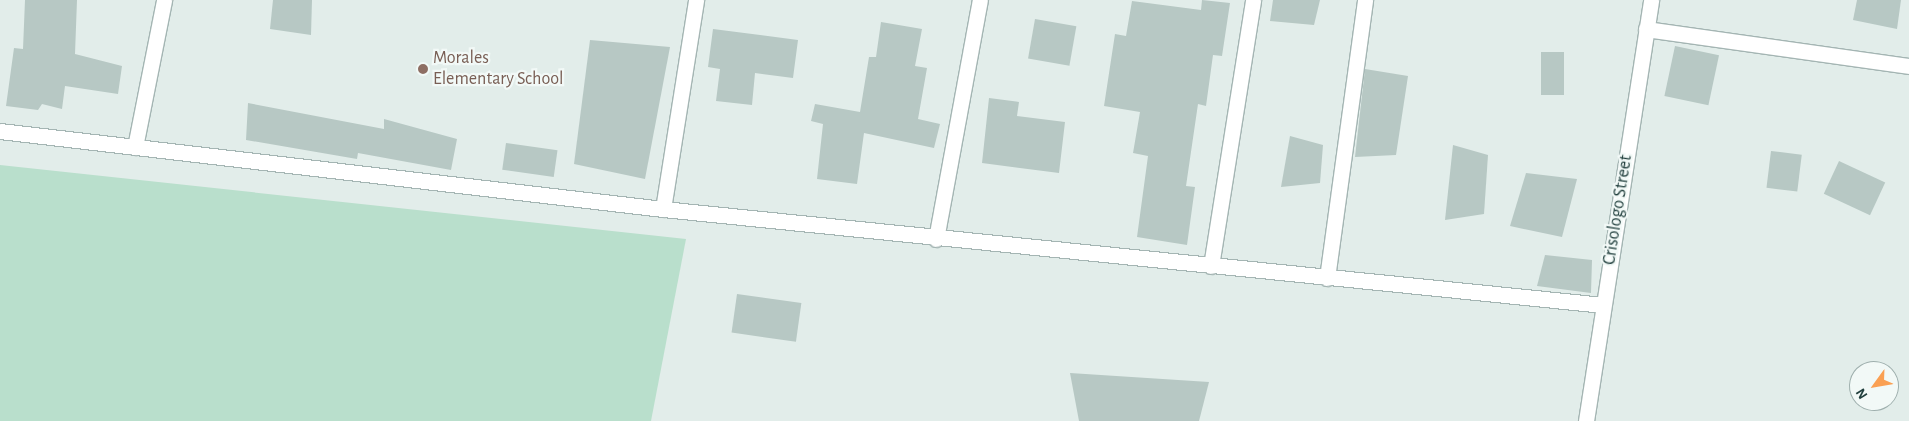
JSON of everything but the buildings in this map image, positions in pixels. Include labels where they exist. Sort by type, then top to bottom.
[{"type":"street","points":[[135,147],[164,0]]},
{"type":"street","points":[[663,209],[696,0]]},
{"type":"street","points":[[936,239],[980,0]]},
{"type":"street","points":[[1211,266],[1253,0]]},
{"type":"street","points":[[1328,278],[1365,0]]},
{"type":"street","name":"Crisologo Street","points":[[1586,421],[1651,0]]},
{"type":"street","points":[[1646,29],[1909,66]]},
{"type":"street","points":[[0,131],[936,239],[1603,305]]},
{"type":"green space","points":[[0,165],[686,239],[651,421],[0,421]]},
{"type":"place","name":"Morales Elementary School","points":[[423,69]]}]
